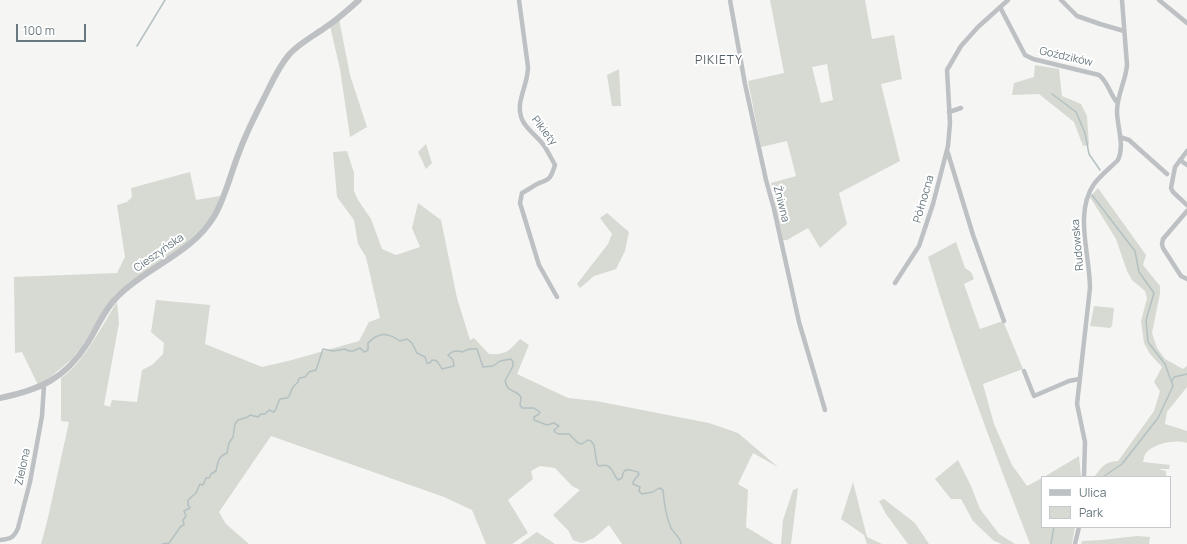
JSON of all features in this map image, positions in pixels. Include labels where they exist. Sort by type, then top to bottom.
[{"type":"street","name":"Cieszyńska","points":[[0,398],[27,392],[44,385],[62,372],[78,357],[117,296],[136,280],[187,247],[206,228],[222,200],[240,150],[254,118],[275,76],[288,55],[336,20],[359,0]]},
{"type":"street","name":"Pikiety","points":[[518,0],[528,67],[528,75],[520,103],[520,114],[527,129],[543,144],[555,165],[552,175],[547,181],[522,193],[520,203],[539,265],[557,297]]},
{"type":"street","name":"Żniwna","points":[[730,0],[745,84],[766,180],[774,209],[799,322],[825,410]]},
{"type":"street","name":"Północna","points":[[895,283],[919,246],[933,204],[947,150],[950,132],[950,112],[947,70],[961,46],[978,27],[1008,0]]},
{"type":"street","points":[[1061,0],[1077,16],[1124,31]]},
{"type":"street","name":"Rudowska","points":[[1084,476],[1085,442],[1077,404],[1090,288],[1090,272],[1085,245],[1084,213],[1088,196],[1094,185],[1118,160],[1121,148],[1117,110],[1118,101],[1127,71],[1122,0]]},
{"type":"street","points":[[1159,0],[1187,23]]},
{"type":"street","name":"Goździków","points":[[1000,7],[1025,55],[1033,59],[1099,75],[1105,79],[1112,95],[1116,101],[1118,101]]},
{"type":"street","points":[[950,112],[961,108]]},
{"type":"street","points":[[1120,137],[1129,140],[1167,174]]},
{"type":"street","points":[[947,150],[973,235],[1004,321]]},
{"type":"street","points":[[1187,151],[1173,171],[1172,190],[1187,205]]},
{"type":"street","points":[[1180,160],[1187,165]]},
{"type":"street","points":[[1187,212],[1163,239],[1162,244],[1181,276],[1187,279]]},
{"type":"street","points":[[1024,370],[1034,396],[1079,378]]},
{"type":"street","name":"Zielona","points":[[0,540],[10,539],[15,535],[18,528],[30,482],[42,416],[44,385]]},
{"type":"street","points":[[1075,544],[1079,528]]},
{"type":"green space","points":[[770,0],[865,0],[872,39],[894,35],[902,79],[881,84],[900,161],[839,193],[847,224],[820,248],[808,228],[787,240],[783,240],[771,183],[796,176],[787,141],[761,147],[748,81],[784,73]],"holes":[[[827,64],[833,100],[821,103],[812,67]]]},
{"type":"green space","points":[[339,19],[350,75],[367,127],[350,137],[340,69],[330,26]]},
{"type":"green space","points":[[1035,65],[1059,69],[1062,96],[1081,104],[1087,116],[1089,145],[1083,146],[1074,122],[1039,94],[1012,95],[1014,83],[1034,77]]},
{"type":"green space","points":[[619,69],[621,106],[612,106],[607,75]]},
{"type":"green space","points":[[426,144],[432,163],[426,169],[418,152]]},
{"type":"green space","points":[[347,151],[354,173],[354,191],[358,200],[371,219],[382,249],[396,255],[420,247],[412,228],[418,203],[441,220],[457,298],[470,340],[474,338],[489,354],[503,353],[513,347],[520,339],[529,345],[517,374],[568,398],[596,401],[709,423],[738,433],[778,467],[753,453],[738,484],[748,490],[746,527],[774,544],[622,544],[609,525],[594,538],[582,543],[573,540],[568,530],[553,515],[580,490],[572,486],[555,468],[540,466],[531,471],[533,479],[508,500],[528,533],[512,544],[486,544],[472,510],[444,497],[271,436],[219,512],[226,524],[249,544],[41,544],[69,422],[61,421],[61,378],[69,372],[85,354],[117,302],[119,323],[104,405],[110,407],[112,400],[137,402],[142,370],[152,365],[163,354],[164,343],[151,332],[156,300],[210,305],[205,344],[262,367],[359,341],[369,322],[380,318],[366,257],[358,244],[354,220],[337,197],[333,152]]},
{"type":"green space","points":[[190,172],[196,200],[220,196],[215,213],[183,247],[130,282],[115,294],[72,359],[47,380],[38,385],[22,352],[15,353],[14,277],[117,273],[125,257],[117,205],[127,202],[132,197],[131,188]]},
{"type":"green space","points":[[1098,188],[1146,255],[1143,265],[1160,286],[1152,333],[1157,348],[1165,359],[1183,369],[1187,366],[1187,387],[1167,412],[1165,424],[1187,431],[1187,443],[1177,441],[1160,444],[1145,454],[1143,462],[1170,465],[1169,469],[1158,469],[1166,471],[1166,476],[1095,476],[1106,464],[1118,461],[1154,411],[1160,391],[1154,382],[1162,367],[1150,354],[1144,343],[1141,321],[1147,298],[1145,291],[1132,280],[1127,271],[1116,239],[1090,197]]},
{"type":"green space","points":[[607,213],[629,232],[625,251],[616,269],[594,276],[580,288],[577,284],[608,244],[612,234],[600,218]]},
{"type":"green space","points":[[956,242],[965,268],[971,272],[974,279],[964,284],[980,329],[1003,321],[1023,369],[983,384],[994,424],[1012,465],[1027,486],[1041,479],[1041,528],[1075,528],[1072,544],[1030,544],[963,365],[928,257]]},
{"type":"green space","points":[[1094,306],[1114,308],[1112,326],[1110,328],[1090,326]]},
{"type":"green space","points":[[1079,456],[1081,476],[1046,476]]},
{"type":"green space","points":[[958,460],[971,486],[980,509],[999,534],[1015,544],[1002,544],[994,541],[973,521],[961,499],[951,499],[935,479]]},
{"type":"green space","points":[[853,482],[867,537],[882,544],[867,544],[864,535],[841,519]]},
{"type":"green space","points":[[798,488],[791,544],[781,544],[783,520],[793,490]]},
{"type":"green space","points":[[884,499],[915,523],[929,544],[908,544],[886,514],[879,501]]},
{"type":"green space","points":[[537,532],[555,544],[520,544]]},
{"type":"green space","points":[[1137,536],[1150,537],[1149,544],[1081,544],[1082,541]]},
{"type":"waterway","points":[[137,46],[165,0]]},
{"type":"waterway","points":[[1052,94],[1076,112],[1085,133],[1089,154],[1100,170]]},
{"type":"waterway","points":[[1092,195],[1135,251],[1139,272],[1154,293],[1146,320],[1148,342],[1165,364],[1173,386],[1158,418],[1122,464],[1104,476]]},
{"type":"waterway","points":[[162,544],[169,543],[181,526],[184,525],[183,520],[186,516],[184,511],[190,508],[188,505],[188,500],[196,493],[200,484],[203,485],[206,478],[209,478],[211,474],[216,471],[221,456],[227,453],[229,443],[233,437],[235,424],[238,420],[250,415],[258,417],[261,414],[265,414],[269,410],[274,412],[280,399],[287,398],[289,396],[299,378],[305,377],[309,372],[316,370],[323,349],[333,351],[345,349],[353,351],[360,348],[364,352],[368,350],[368,343],[372,339],[383,334],[400,341],[407,339],[412,343],[417,353],[425,357],[427,363],[430,363],[432,360],[436,361],[442,369],[454,366],[453,360],[448,355],[455,351],[462,352],[469,349],[477,349],[483,367],[493,366],[500,361],[511,359],[513,366],[505,381],[508,388],[519,394],[521,397],[520,405],[522,408],[534,408],[540,412],[534,417],[534,420],[547,425],[554,423],[559,426],[554,430],[558,434],[569,434],[578,443],[582,444],[588,440],[591,441],[594,445],[597,464],[599,466],[603,465],[609,467],[618,480],[622,478],[626,470],[638,472],[639,474],[633,484],[640,487],[639,491],[642,494],[653,492],[659,488],[663,490],[669,524],[681,544]]},
{"type":"waterway","points":[[1172,381],[1174,377],[1187,374]]},
{"type":"waterway","points":[[1051,544],[1054,528]]},
{"type":"district","name":"PIKIETY","points":[[719,61]]}]
